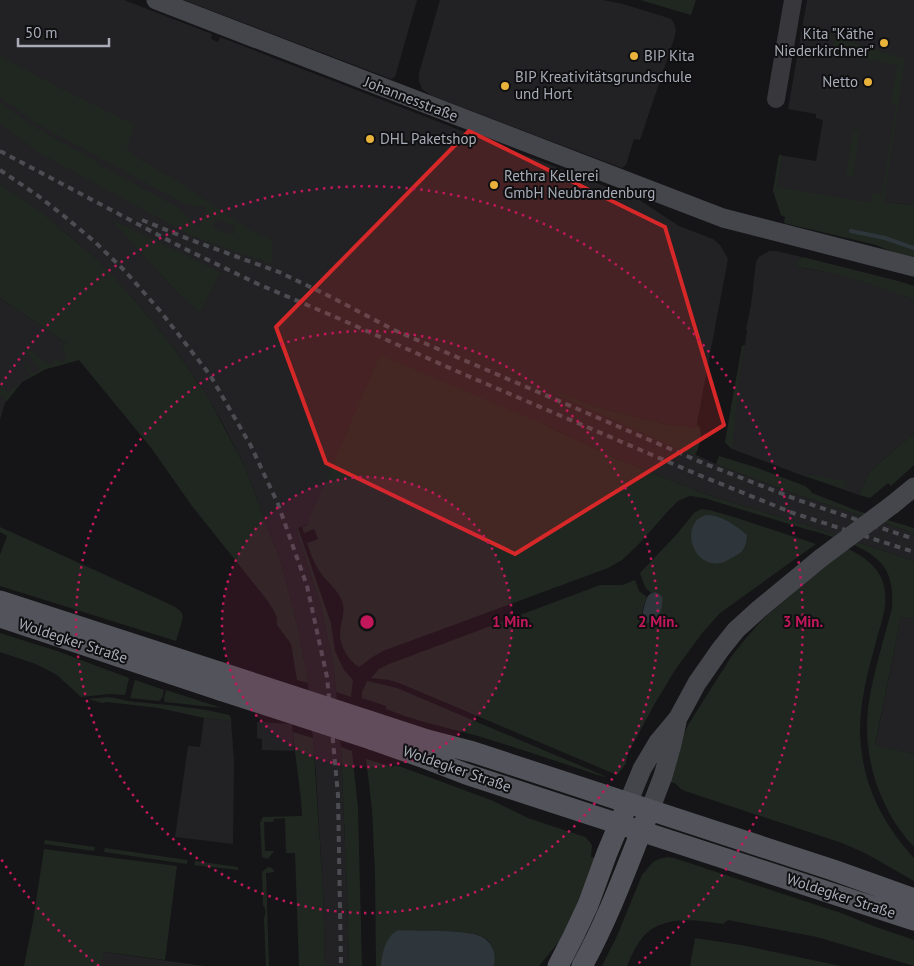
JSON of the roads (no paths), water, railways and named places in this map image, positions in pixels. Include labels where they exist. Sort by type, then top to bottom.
[{"type":"main road","name":"Johannesstraße","points":[[156,0],[723,218],[914,267]]},
{"type":"main road","points":[[558,966],[588,905],[607,852],[642,769],[658,742],[678,718],[697,683],[720,650],[736,630],[758,610],[821,558],[914,487]]},
{"type":"main road","name":"Woldegker Straße","points":[[0,601],[219,681]]},
{"type":"main road","name":"Woldegker Straße","points":[[0,617],[219,681],[370,730],[427,740],[472,752],[833,870],[914,899]]},
{"type":"main road","points":[[582,966],[608,914],[650,810],[663,776],[678,718]]},
{"type":"main road","name":"Woldegker Straße","points":[[370,730],[422,757],[466,774],[914,920]]},
{"type":"street","points":[[776,99],[793,0]]},
{"type":"waterway","points":[[851,231],[885,238],[914,248]]},
{"type":"railway","points":[[0,151],[181,247],[258,284],[454,370],[699,475],[793,513],[914,552]]},
{"type":"railway","points":[[0,170],[37,195],[95,242],[125,271],[161,312],[210,375],[251,446],[278,504],[307,586],[327,677],[338,795],[341,966]]},
{"type":"railway","points":[[142,220],[279,272],[394,330],[703,463],[798,500],[914,539]]},
{"type":"place","name":"Kita \"Käthe Niederkirchner\"","points":[[884,43]]},
{"type":"place","name":"BIP Kita","points":[[634,56]]},
{"type":"place","name":"Netto","points":[[868,82]]},
{"type":"place","name":"BIP Kreativitätsgrundschule und Hort","points":[[505,86]]},
{"type":"place","name":"DHL Paketshop","points":[[370,139]]},
{"type":"place","name":"Rethra Kellerei GmbH Neubrandenburg","points":[[494,185]]}]
